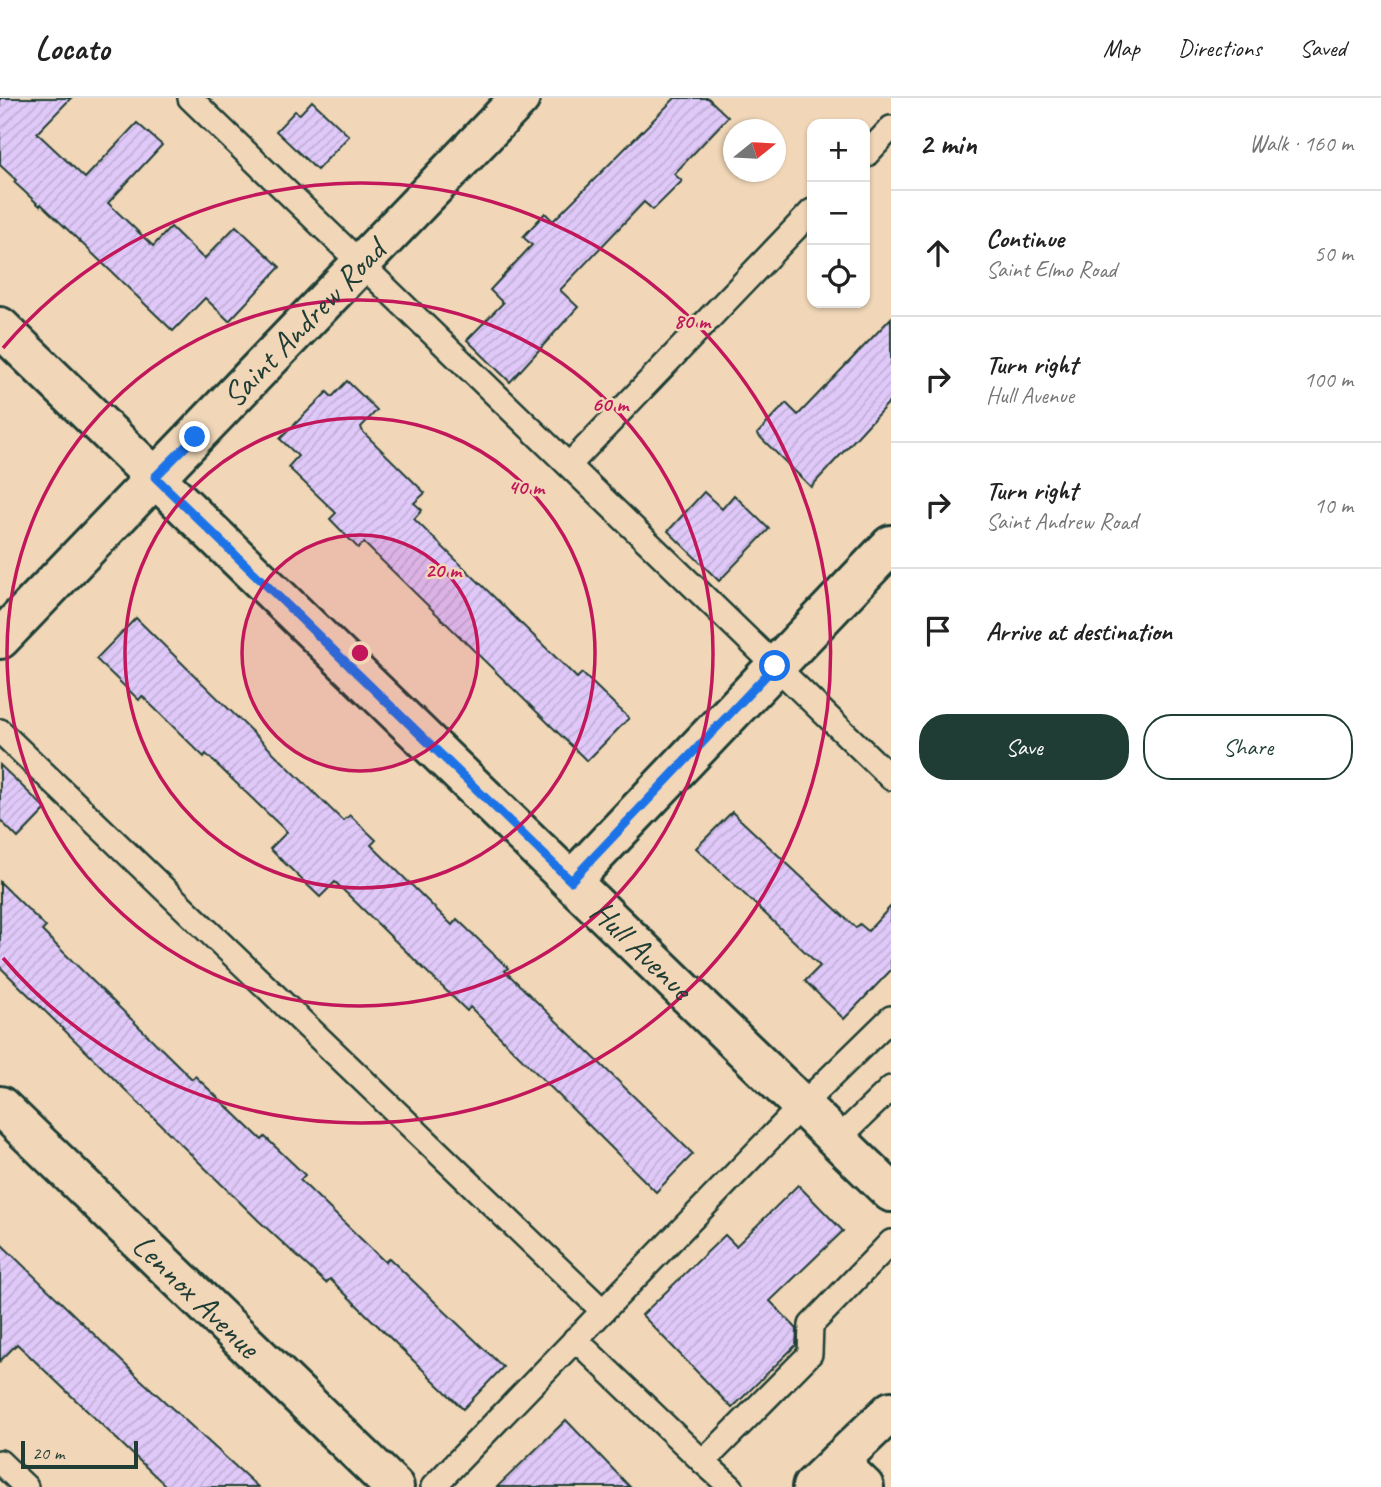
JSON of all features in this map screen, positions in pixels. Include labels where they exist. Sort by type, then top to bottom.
[{"type":"street","name":"Saint Andrew Road","points":[[0,639],[520,98]]},
{"type":"street","name":"Hull Avenue","points":[[0,327],[891,1192]]},
{"type":"street","points":[[571,881],[891,545]]},
{"type":"street","name":"Lennox Avenue","points":[[0,1106],[394,1487]]},
{"type":"street","points":[[838,1479],[891,1411]]},
{"type":"lane","points":[[190,98],[891,778]]},
{"type":"lane","points":[[870,151],[891,128]]},
{"type":"lane","points":[[569,465],[807,216]]},
{"type":"lane","points":[[0,731],[603,1311]]},
{"type":"lane","points":[[433,1487],[802,1105],[891,1018]]},
{"type":"lane","points":[[837,1140],[891,1088]]},
{"type":"lane","points":[[703,1462],[810,1354],[811,1325],[891,1242]]},
{"type":"lane","points":[[575,1339],[731,1487]]},
{"type":"lane","points":[[0,1462],[26,1487]]},
{"type":"building","points":[[0,98],[71,98],[37,133],[85,178],[137,123],[162,145],[108,203],[153,246],[171,227],[204,259],[236,226],[280,267],[229,321],[205,298],[173,331],[41,204],[40,206],[14,182],[16,180],[0,165]]},
{"type":"building","points":[[675,98],[708,98],[728,117],[723,119],[723,122],[674,174],[682,181],[653,210],[644,202],[560,290],[578,307],[510,382],[467,340],[503,303],[490,290],[532,245],[523,237],[545,213],[553,221]]},
{"type":"building","points":[[312,101],[349,136],[317,170],[276,131],[295,111],[300,114]]},
{"type":"building","points":[[891,318],[891,400],[811,487],[757,434],[786,403],[798,415]]},
{"type":"building","points":[[347,381],[377,410],[361,427],[363,432],[425,493],[414,503],[422,510],[414,519],[577,678],[582,673],[629,718],[587,761],[364,543],[358,548],[330,519],[336,513],[288,467],[298,456],[280,439],[327,392],[332,397]]},
{"type":"building","points":[[704,492],[722,509],[734,495],[769,529],[719,581],[668,531]]},
{"type":"building","points":[[136,618],[343,821],[350,815],[376,840],[371,845],[452,925],[457,919],[508,968],[505,971],[693,1154],[656,1192],[470,1007],[467,1011],[335,882],[320,897],[270,849],[287,832],[142,696],[139,700],[96,659]]},
{"type":"building","points":[[0,765],[46,809],[18,838],[0,820]]},
{"type":"building","points":[[732,812],[856,928],[860,924],[868,931],[891,906],[891,970],[844,1019],[805,981],[820,966],[696,848]]},
{"type":"building","points":[[0,882],[46,927],[42,931],[192,1079],[195,1076],[262,1140],[265,1137],[305,1175],[300,1180],[385,1262],[389,1258],[503,1367],[463,1409],[330,1279],[326,1283],[259,1221],[0,967]]},
{"type":"building","points":[[798,1185],[843,1231],[770,1301],[797,1329],[796,1345],[732,1408],[642,1315],[725,1235],[736,1246]]},
{"type":"building","points":[[0,1243],[139,1378],[258,1487],[167,1487],[17,1344],[0,1361]]},
{"type":"building","points":[[566,1420],[630,1487],[497,1487]]},
{"type":"route","points":[[195,437],[155,477],[571,881],[775,666]]}]
